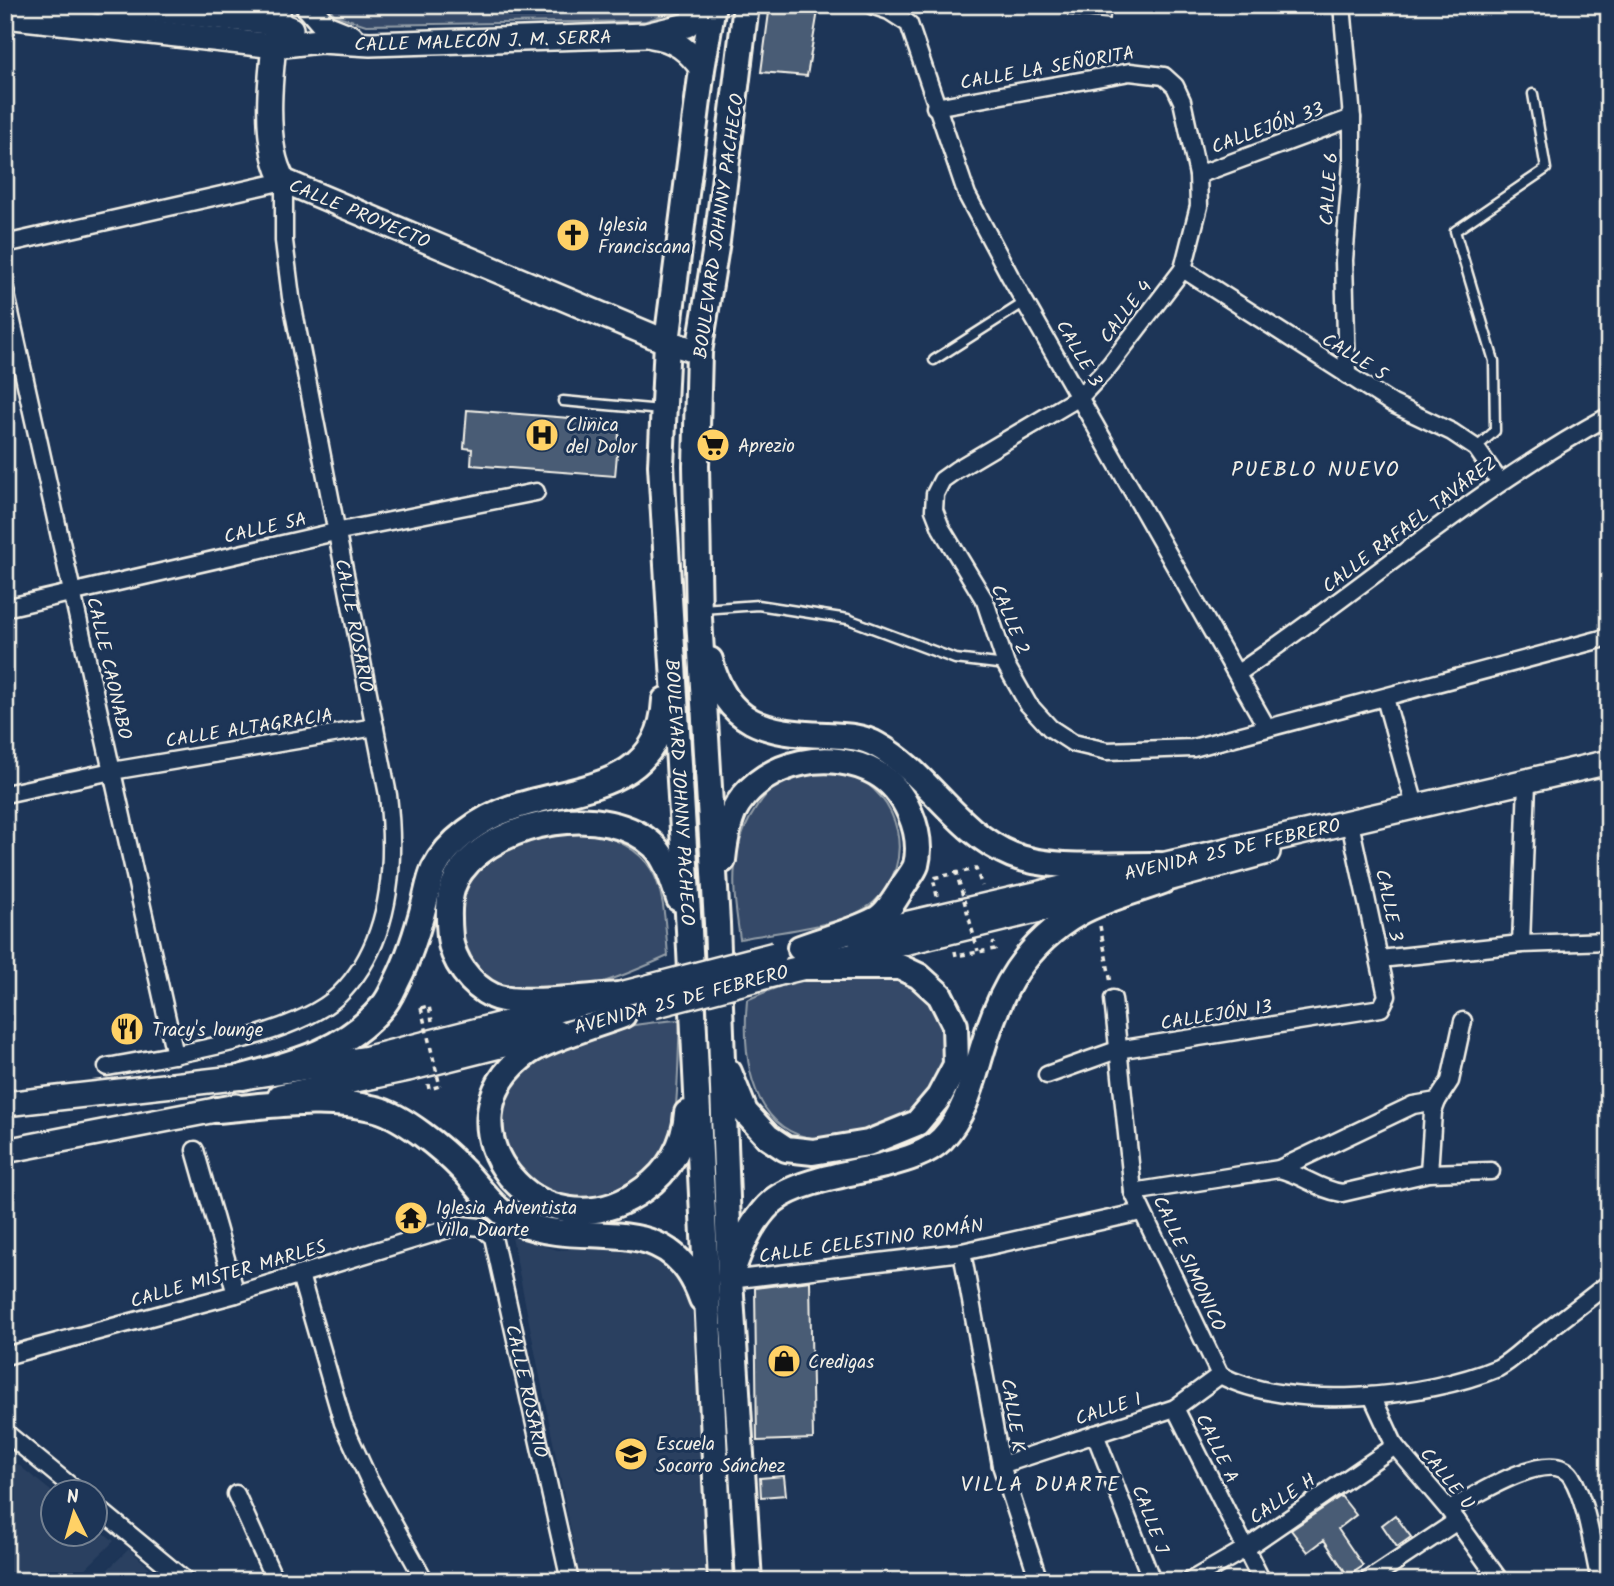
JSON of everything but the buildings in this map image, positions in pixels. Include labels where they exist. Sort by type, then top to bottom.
[{"type":"main road","points":[[106,5],[277,25]]},
{"type":"main road","points":[[165,11],[203,10],[225,5]]},
{"type":"main road","points":[[307,5],[326,27],[370,44]]},
{"type":"main road","name":"CALLE MALECÓN J. M. SERRA","points":[[277,25],[320,41],[370,44],[646,35],[687,25],[711,5]]},
{"type":"main road","name":"BOULEVARD JOHNNY PACHECO","points":[[711,5],[667,342],[661,465],[689,930],[721,1581]]},
{"type":"main road","name":"BOULEVARD JOHNNY PACHECO","points":[[746,5],[699,352],[696,466],[699,614],[717,923],[730,1280],[749,1581]]},
{"type":"main road","points":[[5,16],[277,25]]},
{"type":"main road","name":"CALLE ROSARIO","points":[[277,25],[271,149],[275,167],[284,181]]},
{"type":"main road","name":"CALLE MALECÓN J. M. SERRA","points":[[646,35],[670,40],[685,48],[702,69]]},
{"type":"main road","name":"CALLE PROYECTO","points":[[284,181],[667,342],[699,352]]},
{"type":"main road","points":[[699,614],[713,674],[727,703],[751,723],[785,734],[854,736],[877,744],[919,775],[973,833],[1012,855],[1041,863],[1161,873]]},
{"type":"main road","points":[[243,1077],[295,1063],[335,1046],[366,1024],[385,1005],[412,951],[434,870],[457,839],[490,816],[512,807],[591,789],[608,782],[645,754],[660,729],[664,715],[669,622]]},
{"type":"main road","points":[[717,923],[730,820],[751,788],[794,763],[837,760],[877,773],[903,799],[917,832],[916,866],[877,919],[802,958]]},
{"type":"main road","name":"AVENIDA 25 DE FEBRERO","points":[[802,958],[942,915],[989,904],[1246,860],[1350,823],[1609,762]]},
{"type":"main road","points":[[622,1005],[494,996],[476,984],[462,968],[451,946],[447,907],[459,873],[474,855],[491,843],[509,836],[570,820],[592,820],[626,828],[655,847],[671,875],[689,930]]},
{"type":"main road","points":[[730,1280],[739,1251],[774,1201],[803,1187],[900,1161],[922,1152],[942,1139],[966,1102],[993,1014],[1016,968],[1049,934],[1080,913],[1161,873]]},
{"type":"main road","name":"AVENIDA 25 DE FEBRERO","points":[[5,1151],[408,1069],[652,996],[1161,873]]},
{"type":"main road","points":[[721,1044],[745,1112],[768,1137],[786,1149],[813,1152],[868,1143],[917,1123],[939,1097],[956,1065],[955,1025],[940,995],[919,976],[900,967],[802,958]]},
{"type":"main road","points":[[622,1005],[530,1051],[504,1075],[492,1104],[489,1126],[501,1167],[518,1188],[555,1207],[576,1210],[610,1206],[631,1199],[660,1177],[680,1145],[686,1126],[693,1046]]},
{"type":"main road","name":"AVENIDA 25 DE FEBRERO","points":[[5,1104],[243,1077],[368,1058],[622,1005]]},
{"type":"main road","points":[[217,1110],[336,1101],[378,1109],[400,1119],[461,1167],[503,1214],[519,1223],[554,1234],[625,1234],[660,1246],[677,1258],[691,1276],[707,1313]]},
{"type":"street","name":"CALLE 3","points":[[871,5],[889,11],[909,24],[967,195],[1266,726]]},
{"type":"street","name":"CALLE 6","points":[[1342,5],[1352,118],[1352,162],[1344,260],[1347,375]]},
{"type":"street","name":"CALLE LA SEÑORITA","points":[[936,107],[1130,72],[1164,76]]},
{"type":"street","name":"CALLE 4","points":[[935,494],[942,480],[956,470],[1081,396],[1109,366],[1183,269],[1199,206],[1198,174],[1182,101],[1175,86],[1164,76]]},
{"type":"street","name":"CALLEJÓN 33","points":[[1198,174],[1352,118]]},
{"type":"street","name":"CALLE PROYECTO","points":[[5,244],[284,181]]},
{"type":"street","name":"CALLE ROSARIO","points":[[107,1067],[175,1055],[279,1027],[312,1014],[338,996],[360,969],[380,926],[391,882],[393,836],[375,727],[291,297],[284,241],[284,181]]},
{"type":"street","name":"CALLE 5","points":[[1183,269],[1393,404],[1452,432],[1476,448],[1499,481]]},
{"type":"street","name":"CALLE CAONABO","points":[[5,290],[175,1055]]},
{"type":"street","name":"CALLE RAFAEL TAVÁREZ","points":[[1238,673],[1307,627],[1499,481],[1609,416]]},
{"type":"street","name":"CALLE 5A","points":[[5,608],[335,532],[536,492]]},
{"type":"street","name":"CALLE 2","points":[[935,494],[934,510],[941,528],[985,601],[1006,665],[1028,705],[1050,728],[1073,743],[1107,751],[1182,749],[1266,726]]},
{"type":"street","points":[[1266,726],[1385,698],[1609,637]]},
{"type":"street","points":[[1385,698],[1416,809]]},
{"type":"street","name":"CALLE ALTAGRACIA","points":[[5,794],[112,771],[375,727]]},
{"type":"street","points":[[1521,944],[1527,783]]},
{"type":"street","name":"CALLE 3","points":[[1350,823],[1387,996]]},
{"type":"street","points":[[1380,959],[1521,944],[1609,940]]},
{"type":"street","name":"CALLEJÓN 13","points":[[1047,1075],[1117,1050],[1381,1008],[1387,996]]},
{"type":"street","name":"CALLE SIMONICO","points":[[1113,999],[1133,1192],[1220,1375]]},
{"type":"street","points":[[1429,1173],[1433,1112],[1450,1081],[1463,1021]]},
{"type":"street","points":[[1133,1192],[1279,1168],[1413,1105],[1437,1101]]},
{"type":"street","points":[[195,1150],[236,1294]]},
{"type":"street","points":[[1279,1168],[1297,1173],[1329,1191],[1342,1193],[1429,1173],[1491,1171]]},
{"type":"street","name":"CALLE CELESTINO ROMÁN","points":[[730,1280],[962,1252],[1141,1212]]},
{"type":"street","name":"CALLE ROSARIO","points":[[461,1225],[481,1227],[493,1237],[570,1581]]},
{"type":"street","name":"CALLE MISTER MARLES","points":[[5,1356],[236,1294],[461,1225]]},
{"type":"street","name":"CALLE K","points":[[962,1252],[1001,1465],[1039,1581]]},
{"type":"street","points":[[300,1275],[343,1423],[369,1480],[425,1581]]},
{"type":"street","points":[[1220,1375],[1239,1385],[1321,1397],[1373,1396],[1459,1380],[1500,1367],[1609,1283]]},
{"type":"street","name":"CALLE I","points":[[1001,1465],[1175,1408],[1220,1375]]},
{"type":"street","name":"CALLE U","points":[[1373,1396],[1395,1446],[1453,1516],[1500,1581]]},
{"type":"street","name":"CALLE A","points":[[1175,1408],[1262,1581]]},
{"type":"street","points":[[5,1432],[61,1478]]},
{"type":"street","name":"CALLE J","points":[[1095,1434],[1152,1581]]},
{"type":"street","name":"CALLE H","points":[[1190,1581],[1245,1549],[1395,1446]]},
{"type":"street","points":[[1367,1581],[1509,1477],[1539,1468],[1560,1468],[1570,1474],[1579,1493],[1600,1581]]},
{"type":"street","points":[[236,1494],[275,1581]]},
{"type":"street","points":[[108,1517],[186,1581]]},
{"type":"lane","points":[[1476,448],[1495,431],[1494,361],[1455,232],[1546,169],[1533,94]]},
{"type":"lane","points":[[934,360],[1025,302]]},
{"type":"lane","points":[[563,401],[664,410]]},
{"type":"lane","points":[[699,614],[758,605],[848,619],[955,659],[1006,665]]},
{"type":"path","points":[[942,915],[933,878],[956,871],[975,869],[989,904]]},
{"type":"path","points":[[956,871],[978,951]]},
{"type":"path","points":[[1094,907],[1104,938],[1113,999]]},
{"type":"path","points":[[427,1079],[429,1089],[440,1086],[421,1008],[429,1006],[431,1016]]},
{"type":"shaded area","points":[[327,5],[676,5],[666,14],[646,21],[366,25],[335,15]]},
{"type":"shaded area","points":[[822,769],[849,773],[867,783],[881,797],[891,813],[897,831],[899,850],[896,868],[887,886],[874,902],[847,917],[811,927],[740,939],[734,874],[740,841],[750,817],[766,795],[785,778],[796,773]]},
{"type":"shaded area","points":[[579,829],[627,846],[642,857],[652,871],[663,907],[668,956],[587,987],[553,992],[508,993],[494,986],[481,973],[463,936],[459,896],[464,879],[474,866],[511,845]]},
{"type":"shaded area","points":[[886,973],[921,990],[939,1013],[943,1030],[942,1066],[929,1101],[919,1115],[907,1124],[860,1135],[827,1139],[800,1135],[779,1124],[764,1106],[754,1084],[748,1058],[747,1000],[784,985],[815,977]]},
{"type":"shaded area","points":[[680,1020],[672,1135],[664,1154],[652,1169],[612,1197],[581,1200],[558,1194],[537,1182],[519,1165],[507,1145],[501,1122],[502,1098],[512,1074],[524,1061],[542,1051],[589,1034],[640,1024]]},
{"type":"shaded area","name":"Escuela Socorro Sánchez","points":[[512,1237],[558,1250],[624,1245],[669,1262],[683,1279],[703,1326],[710,1581],[581,1581]]},
{"type":"shaded area","points":[[5,1454],[38,1481],[38,1548],[107,1548],[73,1581],[5,1581]]},
{"type":"shaded area","points":[[108,1536],[114,1541],[108,1547]]},
{"type":"shaded area","points":[[129,1549],[164,1581],[96,1581]]},
{"type":"place","name":"Iglesia Franciscana","points":[[573,235]]},
{"type":"place","name":"Clinica del Dolor","points":[[542,435]]},
{"type":"place","name":"Aprezio","points":[[713,445]]},
{"type":"place","name":"Tracy's lounge","points":[[127,1029]]},
{"type":"place","name":"Iglesia Adventista Villa Duarte","points":[[411,1218]]},
{"type":"place","name":"Credigas","points":[[784,1361]]},
{"type":"place","name":"Escuela Socorro Sánchez","points":[[631,1454]]},
{"type":"district","name":"PUEBLO NUEVO","points":[[1316,469]]},
{"type":"district","name":"VILLA DUARTE","points":[[1041,1484]]}]
